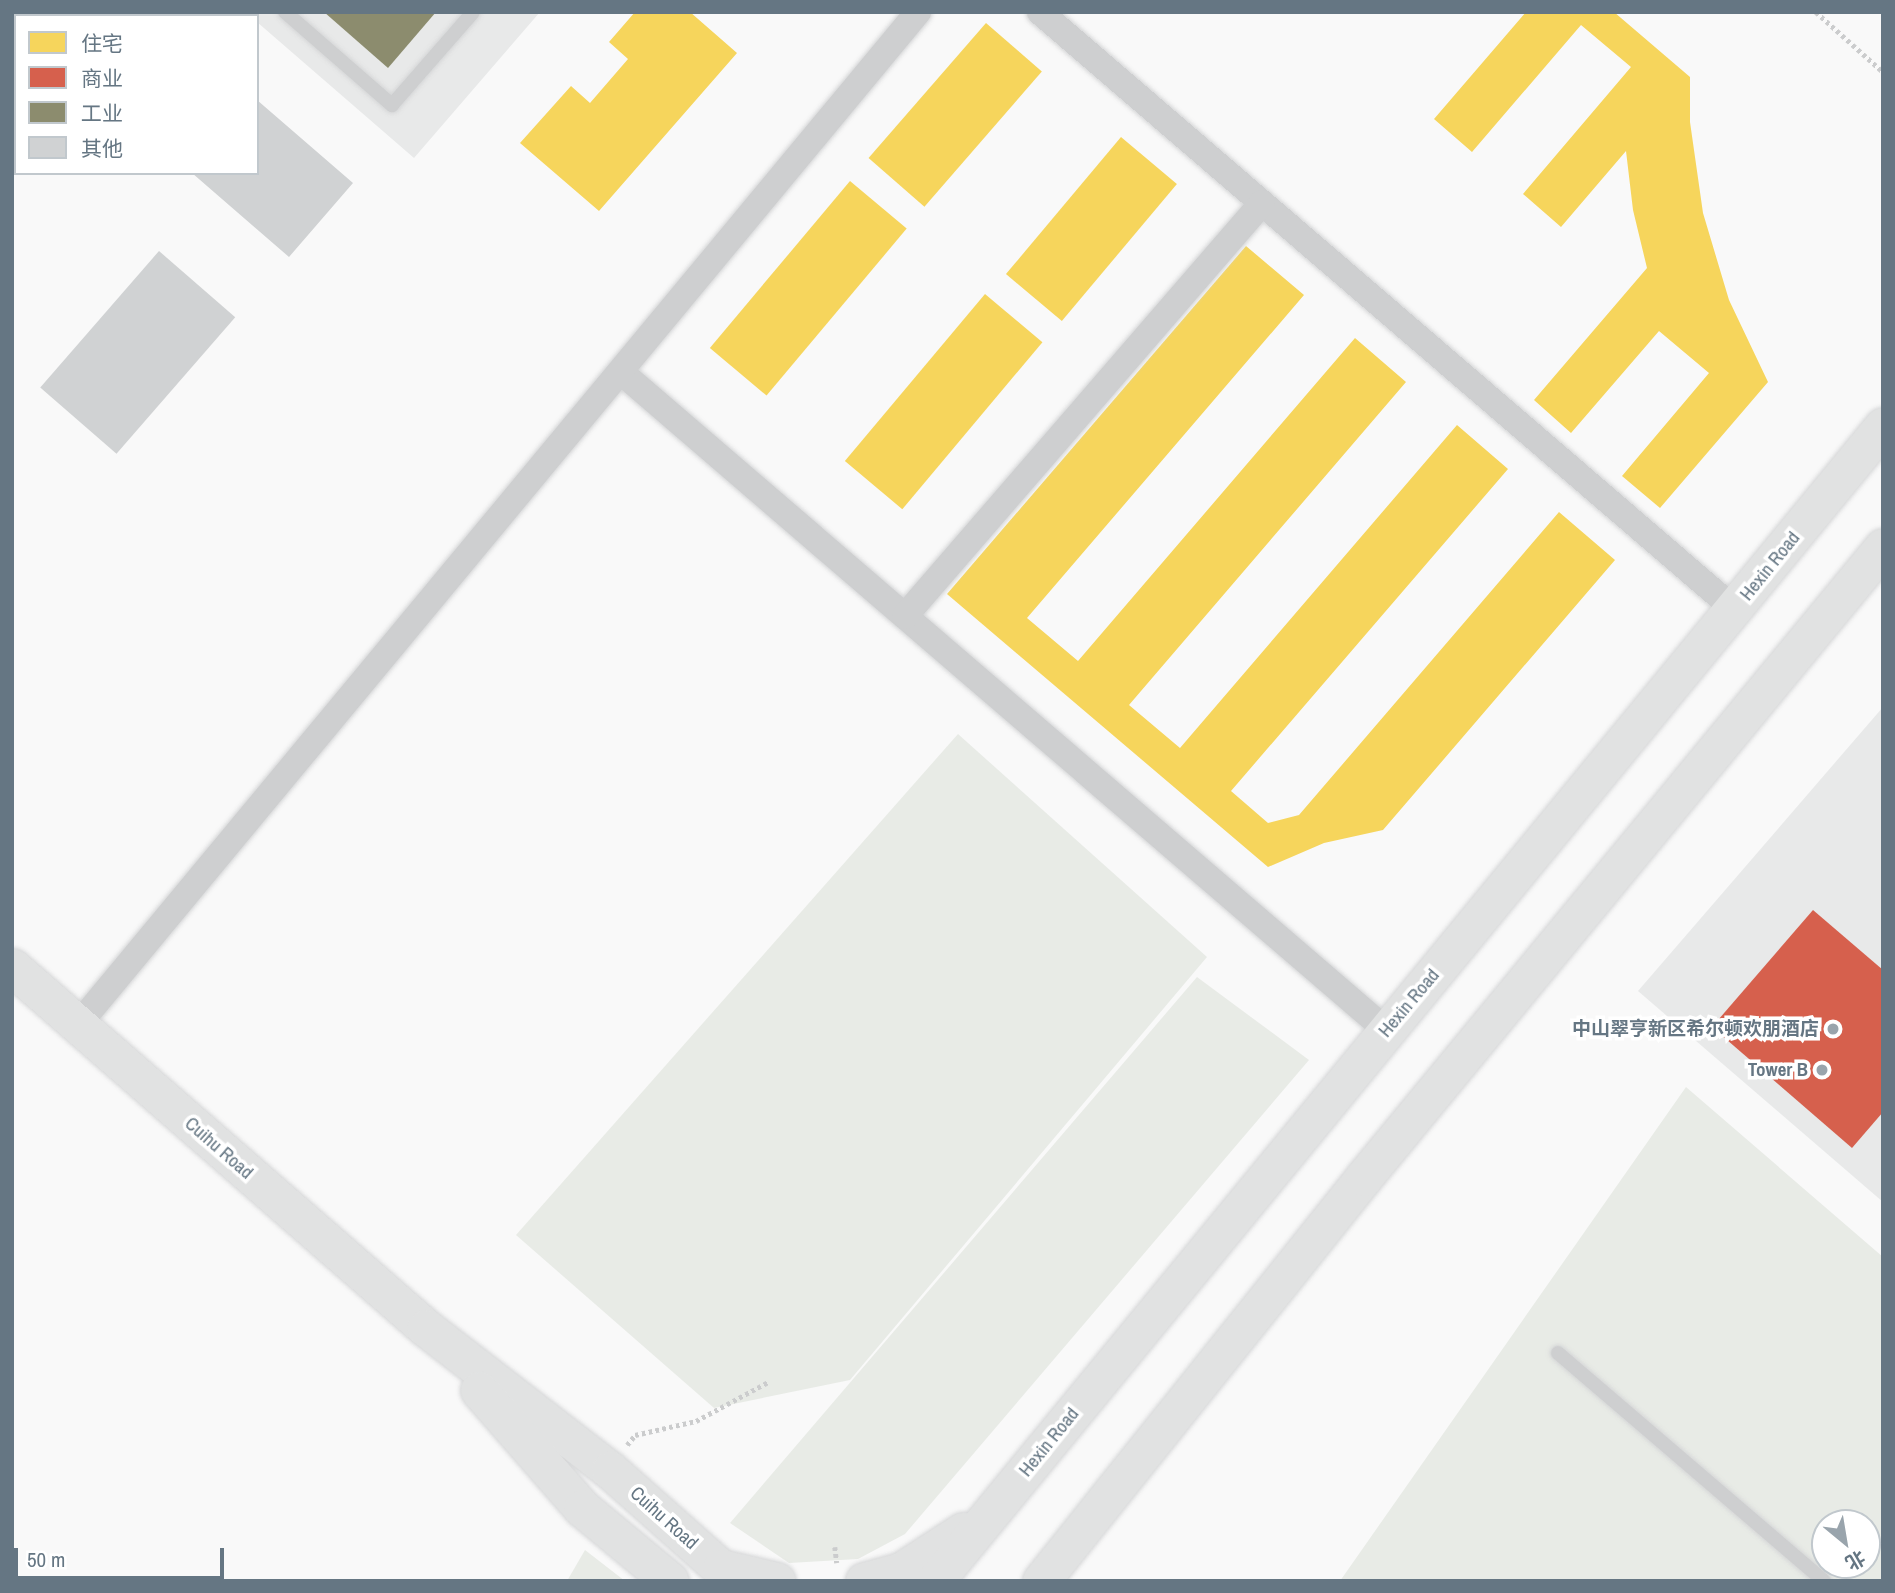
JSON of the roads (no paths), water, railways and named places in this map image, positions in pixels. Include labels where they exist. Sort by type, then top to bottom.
[{"type":"street","points":[[78,1024],[918,12]]},
{"type":"street","points":[[1040,12],[1734,609]]},
{"type":"street","points":[[905,615],[1262,203]]},
{"type":"street","points":[[621,372],[1387,1030]]},
{"type":"street","name":"Hexin Road","points":[[935,1581],[1883,426]]},
{"type":"street","points":[[1041,1581],[1364,1177],[1883,547]]},
{"type":"street","name":"Cuihu Road","points":[[12,967],[426,1328],[610,1469],[728,1574]]},
{"type":"street","name":"Cuihu Road","points":[[426,1328],[582,1507],[670,1581]]},
{"type":"street","points":[[864,1581],[901,1571],[993,1511]]},
{"type":"street","points":[[728,1574],[777,1581]]},
{"type":"lane","points":[[285,12],[392,105],[473,12]]},
{"type":"lane","points":[[1558,1353],[1824,1581]]},
{"type":"place","name":"中山翠亨新区希尔顿欢朋酒店","points":[[1833,1029]]},
{"type":"place","name":"Tower B","points":[[1822,1070]]}]
